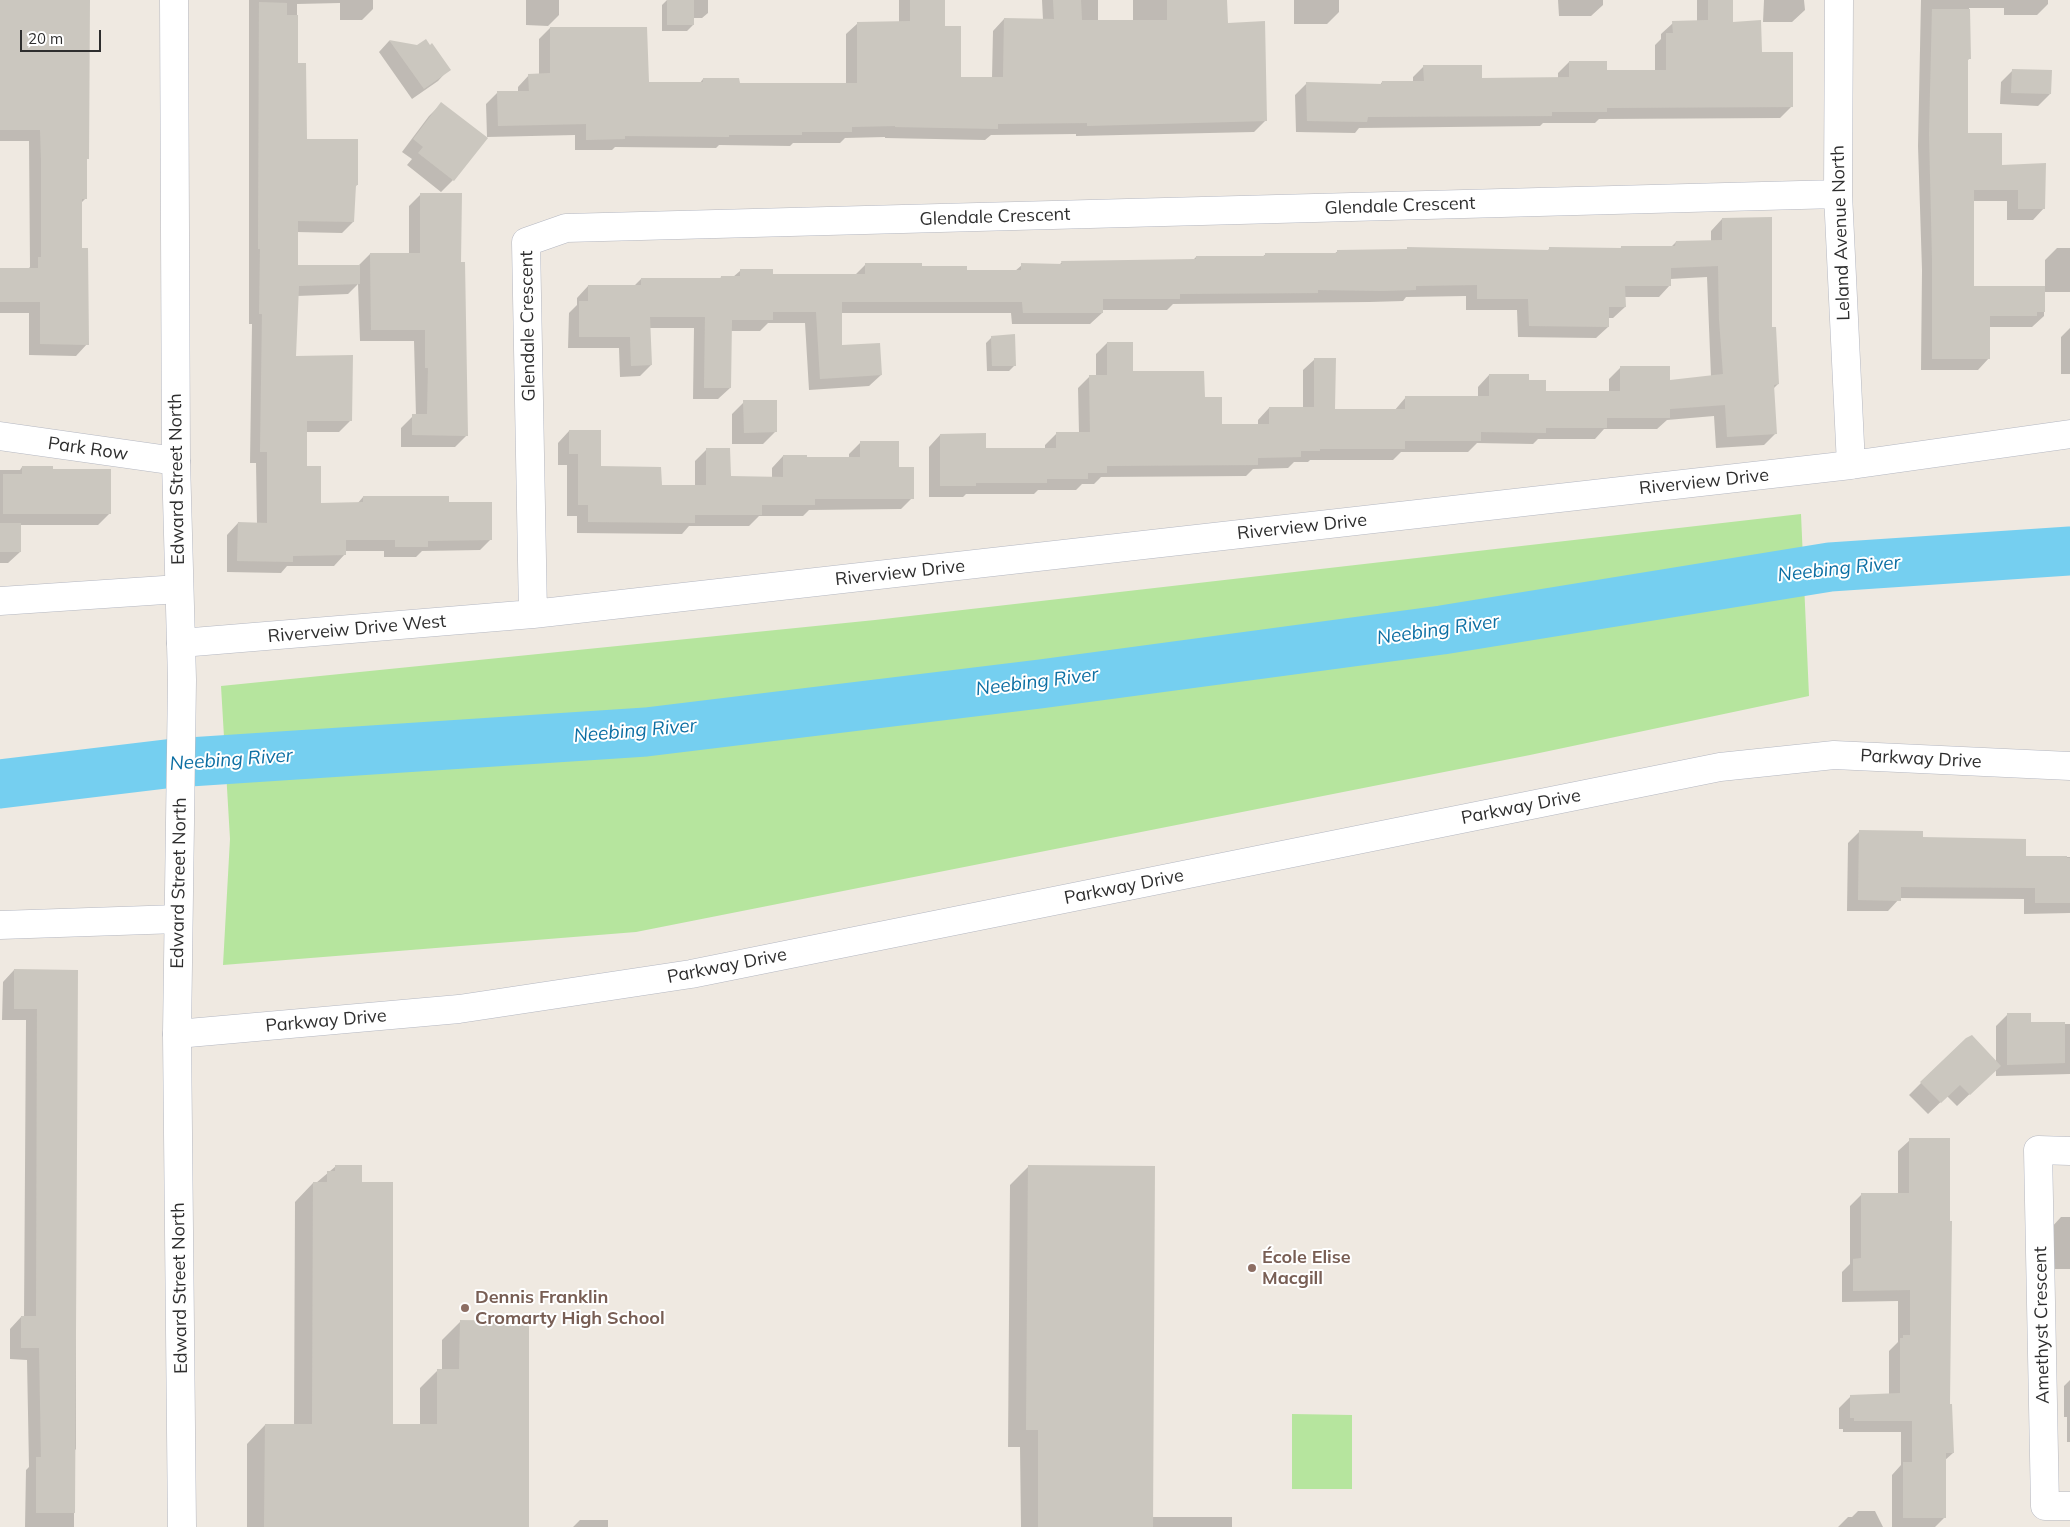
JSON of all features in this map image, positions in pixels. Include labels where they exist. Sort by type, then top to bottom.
[{"type":"street","name":"Edward Street North","points":[[174,0],[176,461],[182,680],[177,1034],[182,1527]]},
{"type":"street","name":"Leland Avenue North","points":[[1839,0],[1838,194],[1851,465]]},
{"type":"street","name":"Glendale Crescent","points":[[533,614],[526,242],[566,228],[1838,194]]},
{"type":"street","name":"Riverview Drive","points":[[533,614],[1851,465],[2070,434]]},
{"type":"street","name":"Park Row","points":[[0,436],[176,461]]},
{"type":"street","points":[[0,601],[179,589]]},
{"type":"street","name":"Riverveiw Drive West","points":[[181,643],[533,614]]},
{"type":"street","name":"Parkway Drive","points":[[177,1034],[459,1009],[691,974],[1720,767],[1834,756],[2070,766]]},
{"type":"street","points":[[0,925],[178,919]]},
{"type":"street","name":"Amethyst Crescent","points":[[2070,1150],[2038,1150],[2045,1506],[2070,1506]]},
{"type":"green space","points":[[1801,514],[1809,696],[1530,755],[636,932],[223,965],[230,839],[221,686],[875,620]]},
{"type":"green space","points":[[1292,1414],[1352,1415],[1352,1489],[1292,1489]]},
{"type":"building","points":[[0,0],[90,0],[89,159],[87,159],[87,199],[82,199],[82,248],[88,248],[89,345],[40,344],[40,302],[0,302],[0,268],[38,268],[38,257],[41,257],[41,159],[40,130],[0,130]]},
{"type":"building","points":[[667,0],[694,0],[694,25],[667,25]]},
{"type":"building","points":[[910,0],[945,0],[945,26],[961,26],[961,77],[1003,77],[1004,18],[1054,19],[1053,0],[1081,0],[1082,20],[1167,20],[1167,0],[1227,0],[1228,23],[1265,21],[1267,121],[1087,126],[1087,123],[998,124],[998,129],[895,126],[852,127],[852,132],[802,132],[802,135],[729,135],[729,137],[625,136],[625,139],[586,140],[586,124],[498,126],[497,91],[529,91],[528,74],[550,73],[550,27],[647,27],[649,82],[703,82],[703,78],[739,78],[740,83],[857,83],[857,22],[910,21]]},
{"type":"building","points":[[1708,0],[1733,0],[1733,22],[1761,20],[1762,52],[1793,52],[1793,107],[1607,108],[1607,112],[1552,112],[1552,116],[1368,117],[1367,122],[1307,121],[1306,82],[1382,84],[1382,81],[1424,81],[1423,65],[1482,65],[1482,78],[1569,77],[1569,61],[1607,61],[1607,70],[1666,70],[1666,33],[1673,33],[1672,21],[1708,20]]},
{"type":"building","points":[[259,2],[287,3],[287,15],[298,15],[298,63],[306,63],[307,139],[358,139],[358,185],[356,185],[354,222],[298,221],[298,265],[360,265],[360,284],[299,286],[296,356],[353,355],[352,421],[307,421],[307,466],[321,466],[321,503],[363,502],[363,496],[449,496],[449,502],[492,502],[492,540],[428,541],[428,547],[395,547],[395,540],[346,540],[346,555],[293,556],[293,562],[237,561],[238,522],[267,523],[267,452],[260,452],[262,314],[259,314],[260,249],[258,249]]},
{"type":"building","points":[[1932,9],[1970,9],[1971,59],[1968,59],[1968,133],[2002,133],[2002,165],[2046,163],[2045,209],[2018,209],[2018,190],[1974,190],[1974,286],[2045,286],[2045,312],[2037,312],[2037,316],[1990,316],[1990,359],[1932,359],[1929,134]]},
{"type":"building","points":[[426,39],[430,45],[432,43],[451,70],[424,89],[389,40],[417,45]]},
{"type":"building","points":[[2012,69],[2052,70],[2051,94],[2011,93]]},
{"type":"building","points":[[441,102],[488,138],[454,181],[418,153],[423,147],[413,139]]},
{"type":"building","points":[[420,193],[462,193],[461,262],[465,262],[468,436],[412,435],[412,414],[427,414],[428,368],[425,368],[425,330],[371,330],[370,253],[420,253]]},
{"type":"building","points":[[1772,217],[1772,327],[1776,327],[1779,384],[1774,385],[1777,434],[1727,437],[1725,405],[1670,409],[1670,418],[1607,418],[1607,428],[1546,428],[1546,433],[1481,432],[1481,441],[1405,441],[1405,449],[1320,449],[1320,451],[1301,451],[1301,457],[1258,458],[1258,465],[1107,466],[1107,473],[1088,473],[1088,479],[1047,479],[1047,483],[976,483],[976,486],[940,486],[940,434],[986,433],[986,448],[1056,448],[1056,432],[1090,432],[1089,375],[1107,375],[1107,342],[1133,342],[1133,371],[1204,371],[1205,397],[1222,397],[1222,424],[1269,424],[1269,407],[1314,407],[1314,358],[1336,358],[1335,409],[1405,409],[1405,396],[1489,396],[1489,374],[1529,374],[1529,380],[1546,380],[1546,391],[1620,391],[1620,366],[1670,366],[1670,380],[1723,374],[1718,266],[1671,268],[1671,286],[1625,286],[1626,307],[1609,307],[1609,327],[1529,326],[1528,299],[1477,299],[1477,285],[1416,286],[1416,290],[1318,290],[1318,293],[1180,294],[1180,299],[1103,299],[1103,313],[1023,313],[1022,302],[842,302],[842,345],[880,343],[882,375],[820,379],[816,312],[773,312],[773,320],[732,320],[731,388],[704,388],[705,317],[650,317],[652,365],[631,366],[630,337],[579,337],[579,301],[588,301],[588,285],[641,285],[641,278],[721,278],[721,276],[740,276],[740,269],[773,269],[773,274],[865,274],[865,263],[922,263],[922,266],[967,266],[967,270],[1021,270],[1021,263],[1062,264],[1061,261],[1196,259],[1196,256],[1265,256],[1265,253],[1337,253],[1337,250],[1407,249],[1407,247],[1549,250],[1549,247],[1621,248],[1621,246],[1675,246],[1676,241],[1722,240],[1722,218]]},
{"type":"building","points":[[1015,334],[1016,366],[992,366],[991,336]]},
{"type":"building","points":[[743,400],[777,400],[777,432],[744,433]]},
{"type":"building","points":[[569,430],[601,430],[601,466],[661,467],[662,485],[706,485],[706,448],[730,448],[731,476],[783,477],[783,455],[860,457],[860,441],[899,441],[899,467],[914,467],[914,499],[815,499],[815,505],[762,505],[762,515],[695,515],[695,523],[588,522],[588,505],[578,505],[578,454],[569,454]]},
{"type":"building","points":[[22,466],[53,466],[53,469],[111,469],[111,514],[3,514],[3,474],[22,474]]},
{"type":"building","points":[[0,523],[21,523],[21,552],[0,552]]},
{"type":"building","points":[[1859,830],[1923,831],[1923,837],[2026,839],[2026,856],[2067,856],[2067,858],[2070,858],[2070,903],[2035,903],[2035,888],[1901,887],[1901,901],[1858,900]]},
{"type":"building","points":[[14,969],[78,970],[75,1513],[36,1513],[36,1457],[41,1457],[39,1348],[21,1348],[21,1316],[36,1316],[37,1009],[14,1009]]},
{"type":"building","points":[[2007,1013],[2031,1013],[2031,1022],[2065,1022],[2065,1063],[2007,1065]]},
{"type":"building","points":[[1972,1035],[2001,1066],[1970,1095],[1960,1085],[1941,1103],[1920,1082],[1966,1038]]},
{"type":"building","points":[[1909,1138],[1950,1138],[1950,1221],[1952,1221],[1950,1404],[1952,1404],[1954,1453],[1946,1453],[1946,1518],[1903,1518],[1903,1462],[1912,1462],[1912,1421],[1854,1421],[1854,1418],[1850,1418],[1850,1395],[1900,1393],[1900,1338],[1903,1338],[1903,1335],[1910,1335],[1910,1290],[1853,1291],[1853,1259],[1861,1258],[1861,1193],[1909,1193]]},
{"type":"building","points":[[335,1165],[362,1165],[362,1182],[393,1182],[393,1424],[437,1424],[437,1369],[459,1369],[460,1320],[529,1321],[529,1527],[264,1527],[265,1424],[312,1424],[313,1182],[327,1182],[327,1171],[335,1171]]},
{"type":"building","points":[[1028,1165],[1155,1166],[1153,1527],[1038,1527],[1038,1430],[1026,1430]]},
{"type":"waterway","name":"Neebing River","points":[[0,784],[174,763],[646,732],[1040,684],[1442,630],[1830,567],[2070,551]]},
{"type":"place","name":"École Elise Macgill","points":[[1252,1268]]},
{"type":"place","name":"Dennis Franklin Cromarty High School","points":[[465,1308]]}]
